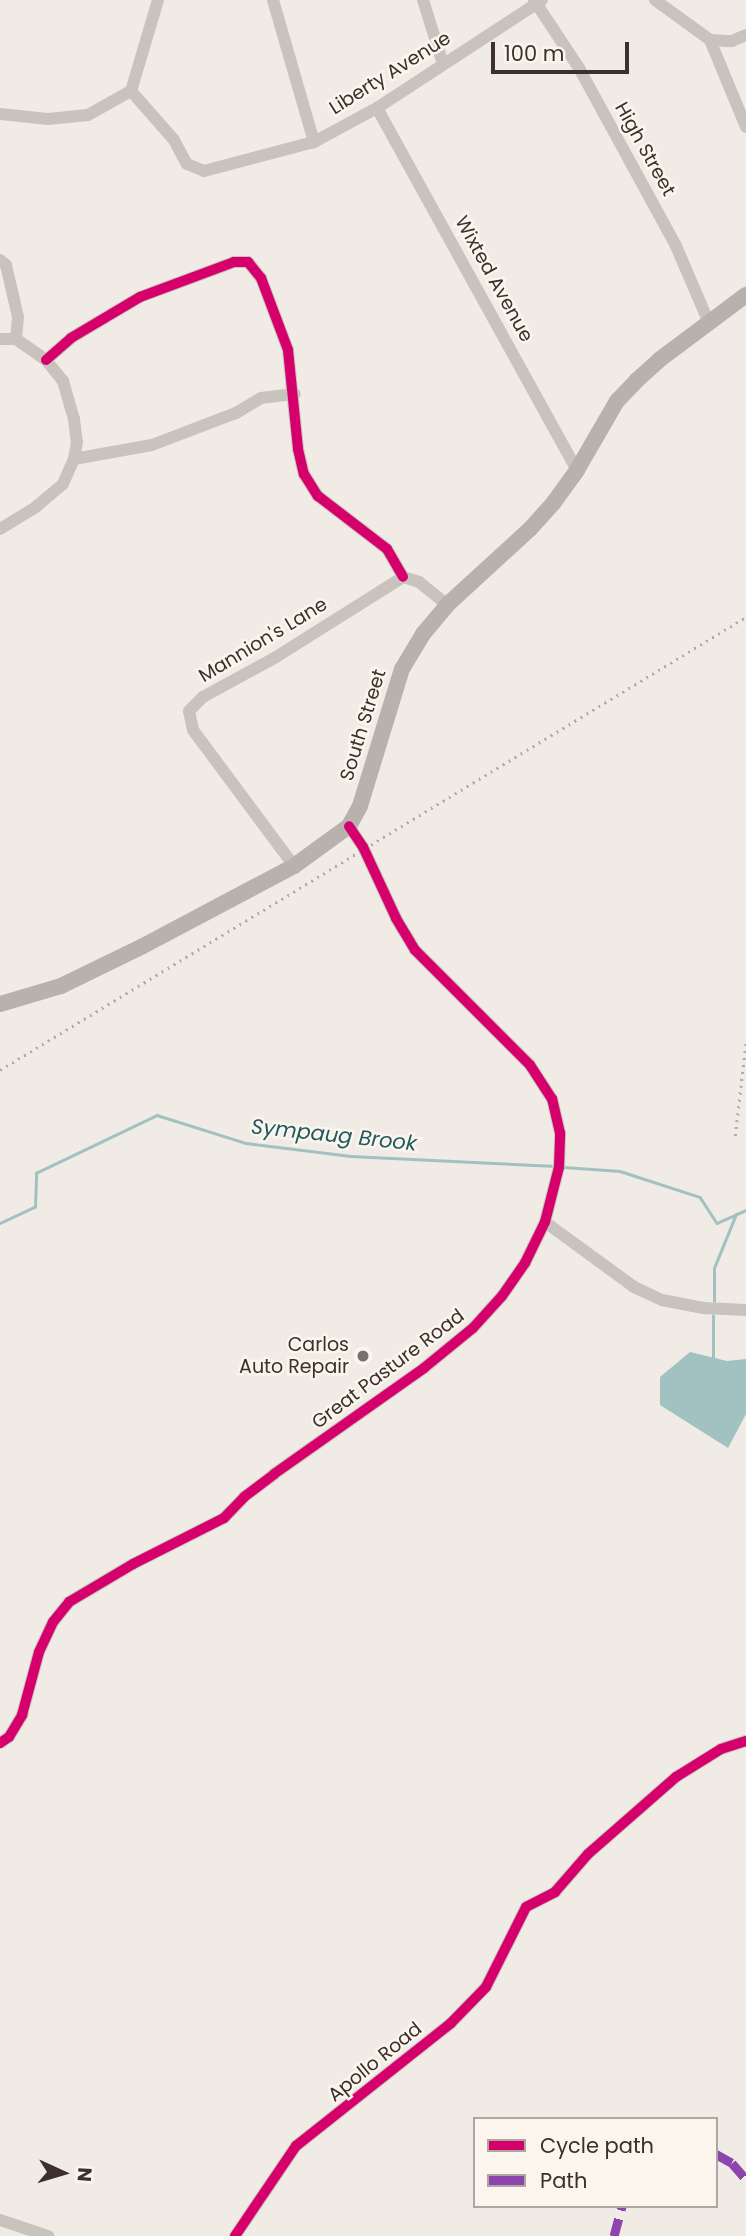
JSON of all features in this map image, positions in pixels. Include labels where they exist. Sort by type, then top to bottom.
[{"type":"main road","name":"South Street","points":[[0,1004],[61,986],[294,866],[349,826],[360,806],[402,669],[423,634],[447,604],[530,529],[578,470],[617,401],[659,359],[746,295]]},
{"type":"street","points":[[0,114],[48,119],[88,115],[131,92],[158,0]]},
{"type":"street","points":[[273,0],[314,142]]},
{"type":"street","points":[[423,0],[443,64]]},
{"type":"street","points":[[654,0],[710,40],[746,127]]},
{"type":"street","name":"Liberty Avenue","points":[[131,92],[174,140],[187,164],[204,171],[248,157],[314,142],[377,108],[537,1]]},
{"type":"street","name":"High Street","points":[[537,1],[579,68],[671,237],[709,323]]},
{"type":"street","points":[[710,40],[732,41],[746,35]]},
{"type":"street","name":"Wixted Avenue","points":[[377,108],[578,470]]},
{"type":"street","points":[[0,260],[6,265],[18,317],[16,339]]},
{"type":"street","points":[[46,360],[71,338],[139,297],[234,262],[248,262],[261,278],[288,349],[295,394],[298,449],[304,474],[318,496],[387,550],[403,577],[418,582],[447,604]]},
{"type":"street","points":[[0,339],[16,339],[46,360],[63,381],[74,419],[74,459],[63,484],[36,507],[0,529]]},
{"type":"street","points":[[74,459],[152,445],[236,413],[261,398],[295,394]]},
{"type":"street","name":"Mannion's Lane","points":[[294,866],[193,730],[189,710],[203,697],[276,657],[403,577]]},
{"type":"street","name":"Great Pasture Road","points":[[0,1743],[9,1737],[22,1715],[39,1652],[53,1622],[69,1602],[88,1588],[224,1518],[244,1497],[424,1368],[473,1328],[525,1263],[545,1222],[559,1167],[560,1133],[552,1099],[530,1065],[415,950],[396,918],[363,847],[349,826]]},
{"type":"street","points":[[545,1222],[634,1287],[662,1300],[703,1308],[746,1310]]},
{"type":"street","name":"Apollo Road","points":[[235,2236],[296,2146],[451,2023],[486,1987],[526,1907],[555,1892],[588,1854],[676,1777],[721,1749],[746,1741]]},
{"type":"street","points":[[0,2220],[48,2236]]},
{"type":"water","points":[[690,1352],[727,1361],[746,1359],[746,1414],[728,1448],[660,1405],[660,1377]]},
{"type":"waterway","name":"Sympaug Brook","points":[[0,1223],[35,1207],[36,1173],[157,1115],[246,1143],[350,1156],[551,1166]]},
{"type":"waterway","name":"Sympaug Brook","points":[[564,1167],[620,1171],[700,1197],[717,1223],[746,1210]]},
{"type":"waterway","points":[[714,1301],[714,1268],[736,1214]]},
{"type":"waterway","points":[[713,1316],[713,1359]]},
{"type":"railway","points":[[0,1070],[746,617]]},
{"type":"railway","points":[[735,1136],[746,1041]]},
{"type":"marked path","points":[[718,2155],[732,2163],[746,2179]]},
{"type":"marked path","points":[[614,2236],[621,2208]]},
{"type":"cycle path","points":[[46,360],[71,338],[140,297],[234,262],[248,262],[261,278],[288,350],[298,449],[304,474],[318,496],[387,549],[403,577]]},
{"type":"cycle path","points":[[0,1743],[9,1737],[22,1715],[39,1652],[53,1622],[69,1602],[133,1564],[224,1518],[244,1497],[274,1474],[424,1368],[473,1328],[502,1296],[525,1263],[545,1222],[559,1167],[560,1133],[552,1099],[530,1065],[415,950],[396,918],[363,847],[349,826]]},
{"type":"cycle path","points":[[235,2236],[296,2146],[451,2023],[486,1987],[526,1907],[555,1892],[588,1854],[676,1777],[721,1749],[746,1741]]},
{"type":"place","name":"Carlos Auto Repair","points":[[363,1356]]}]
